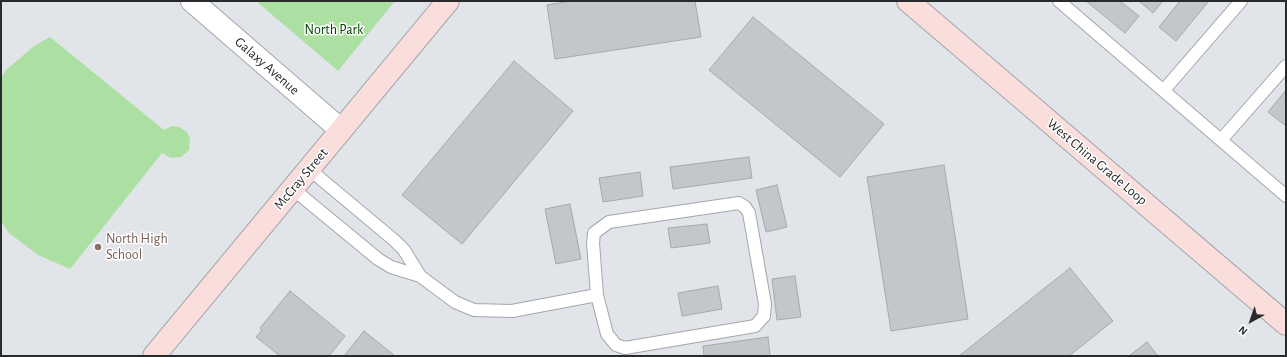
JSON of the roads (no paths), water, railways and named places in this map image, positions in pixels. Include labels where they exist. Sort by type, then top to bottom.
[{"type":"main road","name":"McCray Street","points":[[154,356],[448,1]]},
{"type":"main road","name":"West China Grade Loop","points":[[908,1],[1286,324]]},
{"type":"street","name":"Galaxy Avenue","points":[[192,1],[341,130]]},
{"type":"lane","points":[[1059,1],[1286,196]]},
{"type":"lane","points":[[1164,90],[1241,1]]},
{"type":"lane","points":[[1221,140],[1286,66]]},
{"type":"lane","points":[[309,169],[394,240],[404,250],[420,276]]},
{"type":"lane","points":[[293,189],[391,268],[420,276],[455,302],[474,310],[512,311],[597,295]]},
{"type":"lane","points":[[739,203],[745,207],[749,214],[765,304],[764,316],[755,326],[625,348],[616,345],[607,334],[597,295],[592,243],[594,233],[609,222],[739,203]]},
{"type":"place","name":"North High School","points":[[98,247]]},
{"type":"park label","name":"North Park","points":[[334,30]]}]
